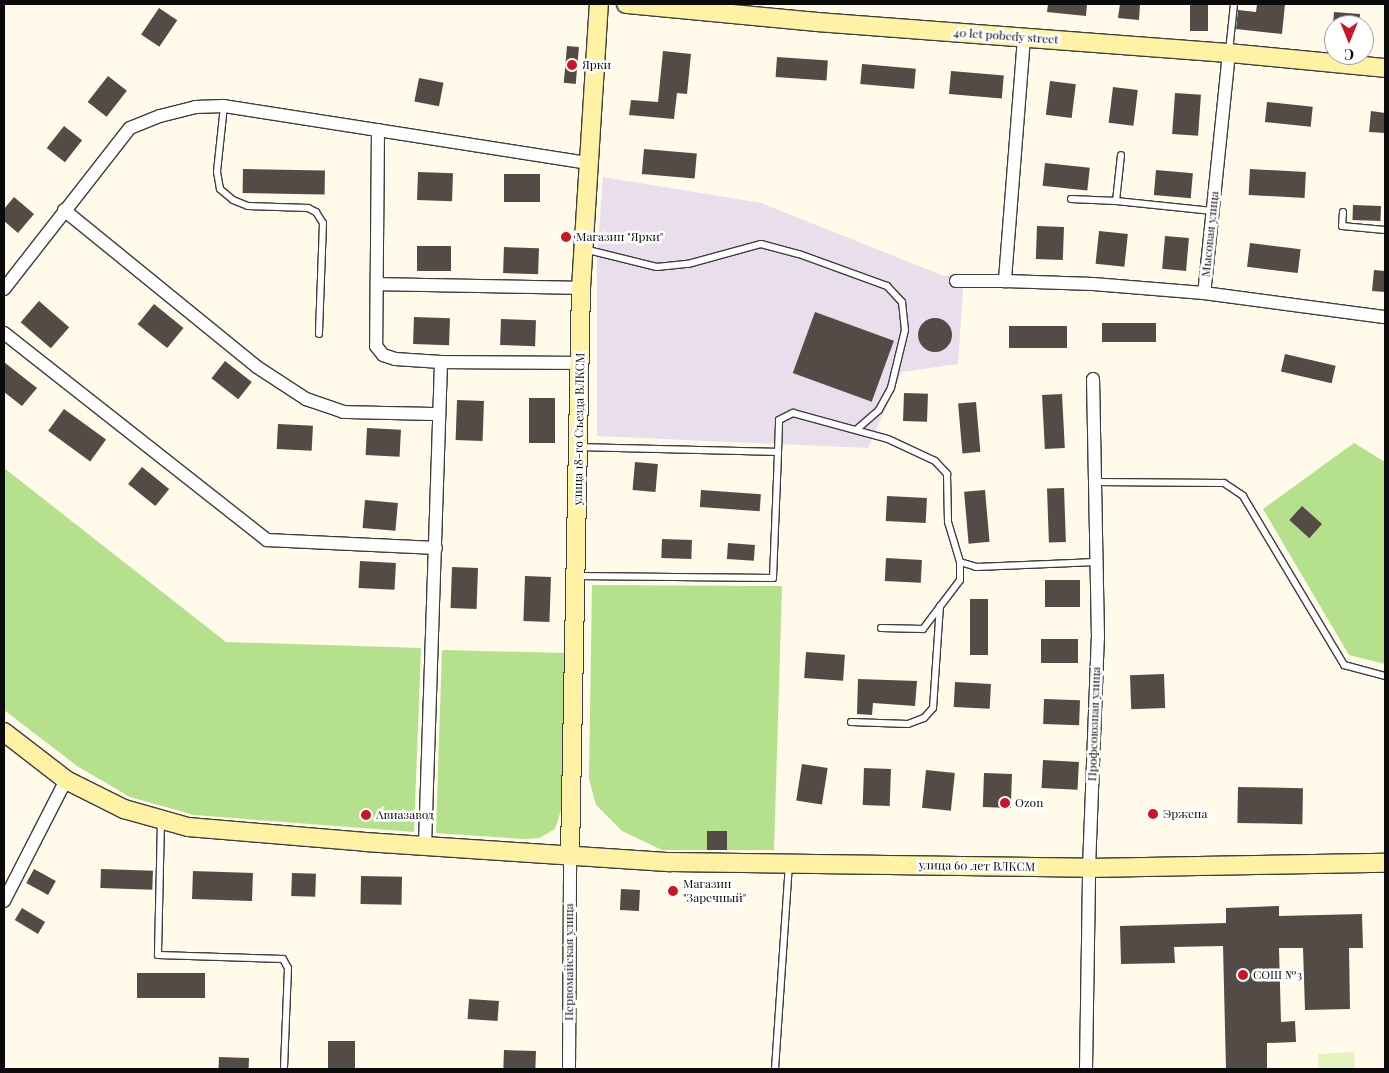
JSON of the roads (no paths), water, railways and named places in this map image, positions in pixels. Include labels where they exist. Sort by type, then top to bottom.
[{"type":"street","name":"улица 18-го Съезда ВЛКСМ","points":[[570,854],[582,249],[599,4]]},
{"type":"street","name":"40 let pobedy street","points":[[626,4],[816,22],[1229,53],[1385,68]]},
{"type":"street","points":[[1004,281],[1024,38]]},
{"type":"street","name":"Мысовая улица","points":[[1229,53],[1204,293],[1385,316]]},
{"type":"street","points":[[4,289],[130,128],[160,116],[195,107],[224,106],[588,163]]},
{"type":"street","points":[[378,130],[376,346],[383,355],[395,359],[441,362],[580,363]]},
{"type":"street","points":[[64,210],[257,367],[306,399],[343,412],[440,414]]},
{"type":"street","points":[[956,281],[1093,284],[1204,293]]},
{"type":"street","points":[[377,284],[581,288]]},
{"type":"street","points":[[4,333],[267,540],[436,548]]},
{"type":"street","points":[[425,846],[441,362]]},
{"type":"street","name":"Профсоюзная улица","points":[[1086,1069],[1089,868],[1098,638],[1093,379]]},
{"type":"street","name":"улица 60 лет ВЛКСМ","points":[[4,732],[66,780],[124,809],[188,827],[425,846],[670,862],[1089,868],[1385,863]]},
{"type":"street","points":[[6,893],[66,780]]},
{"type":"street","name":"Первомайская улица","points":[[568,1069],[570,854]]},
{"type":"lane","points":[[1229,53],[1234,4]]},
{"type":"lane","points":[[224,106],[217,172],[220,189],[233,200],[248,206],[308,208],[316,212],[323,223],[319,334]]},
{"type":"lane","points":[[1116,201],[1121,155]]},
{"type":"lane","points":[[1071,199],[1116,201],[1212,210]]},
{"type":"lane","points":[[1343,212],[1342,226],[1385,230]]},
{"type":"lane","points":[[582,249],[657,267],[688,264],[761,244],[799,254],[887,286],[902,302],[905,330],[891,388],[879,410],[856,430]]},
{"type":"lane","points":[[577,576],[773,578],[779,420],[793,413],[888,439],[935,461],[947,474],[948,522],[960,562],[960,580],[923,629],[881,628]]},
{"type":"lane","points":[[578,447],[778,452]]},
{"type":"lane","points":[[1095,482],[1224,483],[1244,496],[1344,665],[1385,676]]},
{"type":"lane","points":[[960,562],[976,567],[1096,562]]},
{"type":"lane","points":[[851,722],[908,724],[924,718],[933,708],[940,606]]},
{"type":"lane","points":[[161,820],[158,955],[283,959],[288,968],[284,1069]]},
{"type":"lane","points":[[775,1069],[789,864]]},
{"type":"place","name":"Ярки","points":[[572,65]]},
{"type":"place","name":"Магазин \"Ярки\"","points":[[566,237]]},
{"type":"place","name":"Ozon","points":[[1005,803]]},
{"type":"place","name":"Эржена","points":[[1153,814]]},
{"type":"place","name":"Авиазавод","points":[[366,815]]},
{"type":"place","name":"Магазин \"Заречный\"","points":[[673,891]]},
{"type":"place","name":"СОШ №3","points":[[1243,975]]}]
